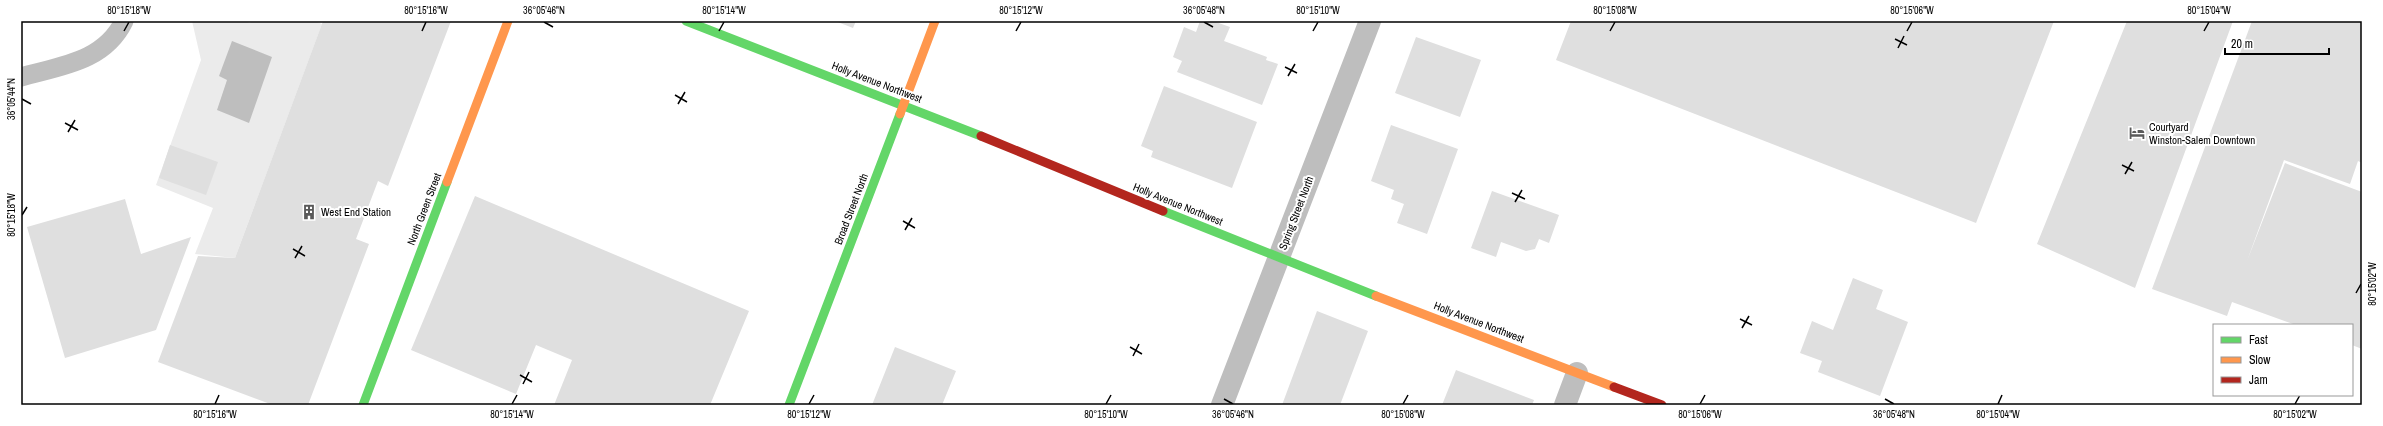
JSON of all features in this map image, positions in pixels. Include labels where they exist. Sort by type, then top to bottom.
[{"type":"street","name":"North Green Street","points":[[363,405],[508,21]]},
{"type":"street","name":"Holly Avenue Northwest","points":[[686,21],[903,104],[1279,259],[1662,405]]},
{"type":"street","name":"Broad Street North","points":[[789,405],[935,21]]},
{"type":"street","name":"Spring Street North","points":[[1222,405],[1370,21]]},
{"type":"street","points":[[1565,405],[1577,373]]},
{"type":"lane","points":[[21,77],[89,58],[108,43],[124,21]]},
{"type":"shaded area","points":[[192,21],[244,21],[250,23],[251,21],[315,21],[322,24],[235,258],[195,254],[213,208],[156,185],[201,60]]},
{"type":"shaded area","points":[[232,41],[272,57],[249,123],[217,110],[227,80],[219,76]]},
{"type":"building","name":"West End Station","points":[[323,21],[451,21],[388,186],[378,181],[356,239],[369,244],[308,405],[273,405],[158,362],[198,256],[235,258]]},
{"type":"building","points":[[835,21],[856,21],[853,28]]},
{"type":"building","points":[[1200,21],[1213,21],[1230,27],[1224,41],[1267,57],[1266,60],[1278,64],[1262,105],[1177,72],[1182,61],[1173,57],[1184,27],[1196,32]]},
{"type":"building","points":[[1571,21],[2054,21],[1976,223],[1556,60]]},
{"type":"building","name":"Courtyard Winston-Salem Downtown","points":[[2127,21],[2233,21],[2135,288],[2037,244]]},
{"type":"building","points":[[2252,21],[2362,21],[2362,163],[2358,161],[2350,184],[2284,160],[2247,261],[2285,163],[2362,192],[2362,349],[2353,345],[2353,324],[2293,324],[2232,302],[2227,316],[2152,289]]},
{"type":"building","points":[[1416,37],[1481,60],[1460,117],[1395,93]]},
{"type":"building","points":[[1164,86],[1257,122],[1232,188],[1151,157],[1153,151],[1141,146]]},
{"type":"building","points":[[1391,125],[1458,149],[1427,234],[1397,223],[1404,204],[1391,199],[1394,190],[1371,181]]},
{"type":"building","points":[[170,145],[218,162],[206,195],[159,178]]},
{"type":"building","points":[[1492,191],[1559,215],[1549,243],[1539,239],[1535,249],[1526,251],[1501,242],[1496,257],[1471,248]]},
{"type":"building","points":[[475,196],[749,311],[710,405],[554,405],[572,360],[536,345],[516,394],[411,350]]},
{"type":"building","points":[[125,199],[141,254],[191,237],[156,330],[65,358],[27,227]]},
{"type":"building","points":[[1853,278],[1883,290],[1876,309],[1908,322],[1880,396],[1818,372],[1822,361],[1800,353],[1812,321],[1833,330]]},
{"type":"building","points":[[1317,311],[1368,331],[1340,405],[1282,405]]},
{"type":"building","points":[[895,347],[956,371],[942,405],[872,405]]},
{"type":"building","points":[[1456,370],[1534,400],[1532,405],[1442,405]]},
{"type":"traffic: fast","points":[[686,21],[981,136]]},
{"type":"traffic: fast","points":[[789,405],[900,114]]},
{"type":"traffic: fast","points":[[363,405],[447,182]]},
{"type":"traffic: fast","points":[[1163,211],[1376,296]]},
{"type":"traffic: slow","points":[[447,182],[508,21]]},
{"type":"traffic: slow","points":[[900,114],[935,21]]},
{"type":"traffic: slow","points":[[1376,296],[1614,387]]},
{"type":"traffic: jam","points":[[981,136],[1163,211]]},
{"type":"traffic: jam","points":[[1614,387],[1662,405]]},
{"type":"place","name":"Courtyard Winston-Salem Downtown","points":[[2137,133]]},
{"type":"place","name":"West End Station","points":[[309,212]]}]
